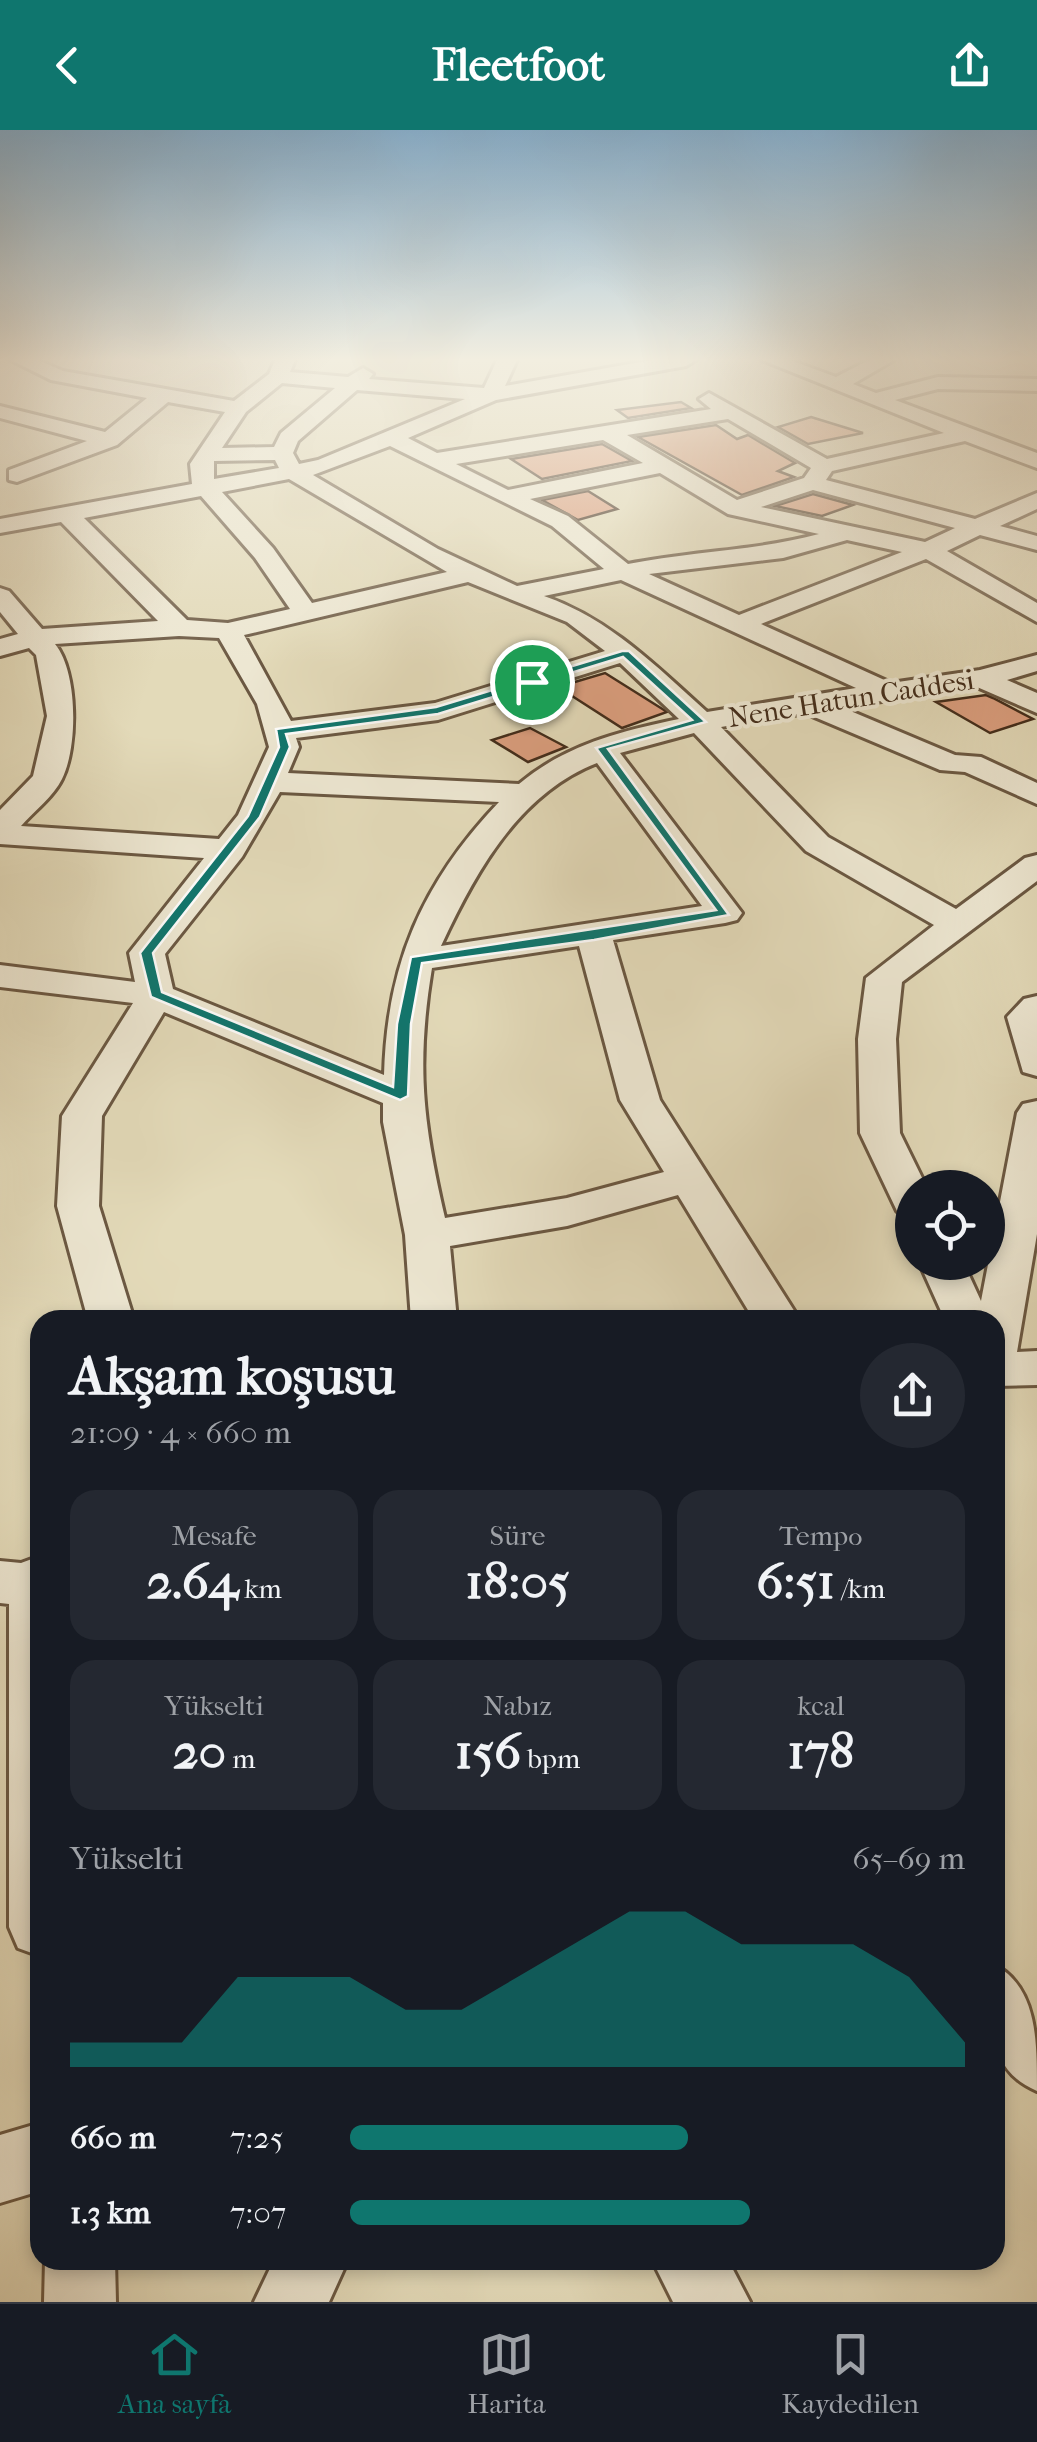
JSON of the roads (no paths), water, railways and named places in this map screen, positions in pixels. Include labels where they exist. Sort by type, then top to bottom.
[{"type":"street","points":[[5,472],[40,461]]},
{"type":"street","points":[[204,461],[204,485],[264,552],[306,615]]},
{"type":"street","points":[[281,461],[324,466],[337,461]]},
{"type":"street","points":[[440,461],[560,521],[623,572],[888,692]]},
{"type":"street","points":[[655,461],[736,509],[928,550],[1037,614]]},
{"type":"street","points":[[800,461],[818,474],[977,528],[1037,543]]},
{"type":"street","points":[[736,509],[818,474],[865,461]]},
{"type":"street","points":[[5,472],[61,497],[99,504],[204,485],[288,462],[429,554],[514,594],[576,616],[625,653],[700,722],[817,844],[960,925]]},
{"type":"street","points":[[506,497],[663,466]]},
{"type":"street","points":[[0,526],[61,497]]},
{"type":"street","points":[[61,497],[179,628]]},
{"type":"street","points":[[738,624],[928,550],[1037,500]]},
{"type":"street","points":[[514,594],[669,562],[744,558],[848,533]]},
{"type":"street","points":[[0,648],[35,637],[179,628],[228,631],[470,574]]},
{"type":"street","points":[[0,596],[49,654],[60,716],[48,778],[0,831]]},
{"type":"street","points":[[108,1310],[78,1206],[82,1116],[156,994],[146,953],[230,850],[272,782],[284,747],[272,704],[228,631]]},
{"type":"street","points":[[280,731],[438,710],[625,653]]},
{"type":"street","name":"Nene Hatun Caddesi","points":[[433,1310],[427,1235],[400,1096],[404,1024],[416,960],[472,855],[526,794],[556,768],[601,748],[700,722],[981,678],[1037,662]]},
{"type":"street","points":[[981,678],[1037,704]]},
{"type":"street","points":[[809,704],[950,764],[970,763],[1037,795]]},
{"type":"street","points":[[416,960],[594,936],[725,912],[601,748]]},
{"type":"street","points":[[272,782],[526,794]]},
{"type":"street","points":[[0,831],[230,850]]},
{"type":"street","points":[[897,1170],[880,1133],[877,1039],[884,978],[1037,865]]},
{"type":"street","points":[[594,936],[640,1100],[771,1310]]},
{"type":"street","points":[[0,976],[156,994],[400,1096]]},
{"type":"street","points":[[1037,1007],[1026,1017],[1037,1064]]},
{"type":"street","points":[[1002,1310],[1037,1114]]},
{"type":"street","points":[[427,1235],[567,1212],[688,1179]]},
{"type":"street","points":[[950,1280],[964,1310]]},
{"type":"street","points":[[1005,1369],[1037,1368]]},
{"type":"street","points":[[29,1583],[30,1614]]},
{"type":"street","points":[[1005,2011],[1037,2058]]},
{"type":"street","points":[[0,2169],[30,2159]]},
{"type":"street","points":[[80,2270],[80,2302]]},
{"type":"street","points":[[290,2302],[308,2270]]},
{"type":"street","points":[[693,2270],[714,2302]]}]
